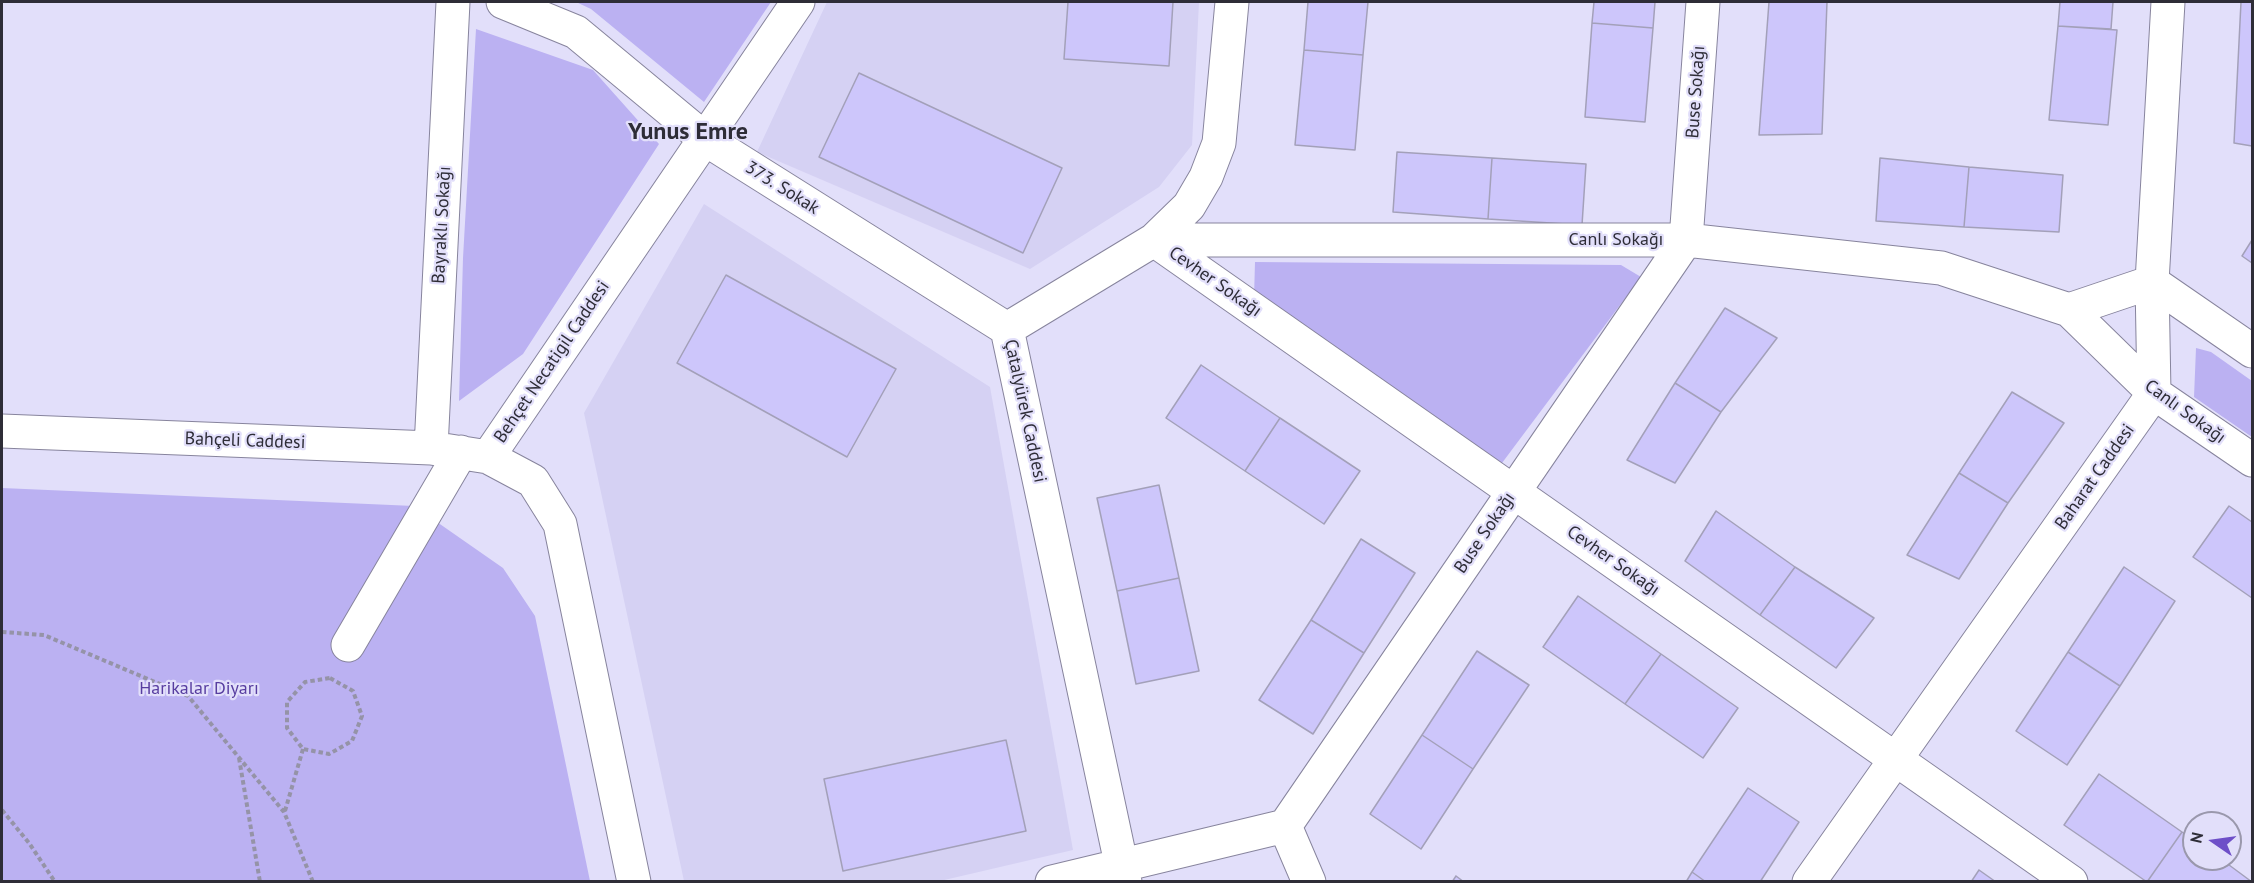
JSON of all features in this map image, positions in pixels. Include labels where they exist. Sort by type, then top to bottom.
[{"type":"street","name":"Bayraklı Sokağı","points":[[453,2],[460,452]]},
{"type":"street","name":"373. Sokak","points":[[503,2],[576,32],[705,139],[1007,329]]},
{"type":"street","name":"Behçet Necatigil Caddesi","points":[[634,882],[560,524],[533,481],[460,452],[705,139],[798,2]]},
{"type":"street","name":"Çatalyürek Caddesi","points":[[1123,873],[1007,329],[1155,240],[1189,206],[1206,177],[1219,143],[1232,2]]},
{"type":"street","name":"Buse Sokağı","points":[[1285,826],[1686,240],[1703,2]]},
{"type":"street","points":[[2154,393],[2152,282],[2168,2]]},
{"type":"street","name":"Canlı Sokağı","points":[[1155,240],[1686,240],[1941,268],[2069,310],[2154,393],[2253,460]]},
{"type":"street","name":"Cevher Sokağı","points":[[1155,240],[2071,882]]},
{"type":"street","points":[[2069,310],[2152,282]]},
{"type":"street","points":[[2152,282],[2253,351]]},
{"type":"street","name":"Baharat Caddesi","points":[[1809,882],[2154,393]]},
{"type":"street","name":"Bahçeli Caddesi","points":[[2,431],[460,452]]},
{"type":"street","points":[[348,645],[460,452]]},
{"type":"street","points":[[1052,882],[1123,873],[1285,826],[1309,882]]},
{"type":"path","points":[[2,632],[44,635],[188,696],[284,812],[313,882]]},
{"type":"path","points":[[330,678],[353,691],[362,716],[352,741],[329,754],[303,749],[287,728],[287,702],[305,682],[330,678]]},
{"type":"path","points":[[284,812],[303,749]]},
{"type":"path","points":[[239,757],[260,882]]},
{"type":"path","points":[[2,810],[29,843],[55,882]]},
{"type":"shaded area","points":[[827,2],[1199,2],[1192,145],[1159,187],[1030,269],[757,152]]},
{"type":"shaded area","points":[[704,204],[990,387],[1073,850],[940,881],[684,881],[584,413]]},
{"type":"green space","points":[[576,2],[771,2],[704,102],[591,9]]},
{"type":"green space","points":[[476,29],[593,70],[659,144],[523,354],[459,401],[463,258]]},
{"type":"green space","points":[[1255,262],[1621,265],[1641,277],[1502,463],[1254,298]]},
{"type":"green space","points":[[2196,348],[2211,352],[2252,381],[2252,437],[2194,397]]},
{"type":"green space","name":"Harikalar Diyarı","points":[[2,488],[414,506],[503,568],[535,616],[590,881],[2,882]]},
{"type":"building","points":[[1068,2],[1173,2],[1169,66],[1064,59]]},
{"type":"building","points":[[1308,2],[1368,2],[1363,55],[1304,50]]},
{"type":"building","points":[[1594,2],[1655,2],[1653,28],[1592,23]]},
{"type":"building","points":[[1769,2],[1827,2],[1822,134],[1759,135]]},
{"type":"building","points":[[2060,2],[2113,2],[2111,29],[2058,26]]},
{"type":"building","points":[[2241,2],[2252,2],[2252,146],[2234,143]]},
{"type":"building","points":[[1592,23],[1653,28],[1645,122],[1585,117]]},
{"type":"building","points":[[2058,26],[2117,30],[2108,125],[2049,120]]},
{"type":"building","points":[[1304,50],[1363,55],[1355,150],[1295,145]]},
{"type":"building","points":[[859,73],[1062,168],[1023,253],[819,157]]},
{"type":"building","points":[[1397,152],[1492,158],[1488,219],[1393,212]]},
{"type":"building","points":[[1492,158],[1586,164],[1582,225],[1488,219]]},
{"type":"building","points":[[1880,158],[1969,167],[1964,227],[1876,221]]},
{"type":"building","points":[[1969,167],[2063,175],[2059,232],[1964,227]]},
{"type":"building","points":[[2252,240],[2252,263],[2242,256]]},
{"type":"building","points":[[726,275],[896,369],[847,457],[677,363]]},
{"type":"building","points":[[1725,308],[1777,338],[1721,412],[1675,383]]},
{"type":"building","points":[[1201,365],[1280,418],[1245,471],[1166,418]]},
{"type":"building","points":[[1675,383],[1721,412],[1675,483],[1627,460]]},
{"type":"building","points":[[2012,392],[2064,423],[2008,503],[1959,473]]},
{"type":"building","points":[[1280,418],[1360,471],[1324,524],[1245,471]]},
{"type":"building","points":[[1959,473],[2008,503],[1959,579],[1907,555]]},
{"type":"building","points":[[1159,485],[1179,578],[1117,591],[1097,498]]},
{"type":"building","points":[[2229,506],[2252,522],[2252,598],[2193,557]]},
{"type":"building","points":[[1716,511],[1795,567],[1760,615],[1685,561]]},
{"type":"building","points":[[1361,539],[1415,573],[1364,653],[1311,620]]},
{"type":"building","points":[[1795,567],[1874,618],[1836,668],[1760,615]]},
{"type":"building","points":[[2124,567],[2175,601],[2120,686],[2068,652]]},
{"type":"building","points":[[1179,578],[1199,671],[1136,684],[1117,591]]},
{"type":"building","points":[[1578,596],[1661,654],[1625,704],[1543,647]]},
{"type":"building","points":[[1311,620],[1364,653],[1313,734],[1259,700]]},
{"type":"building","points":[[1477,651],[1529,685],[1473,769],[1422,735]]},
{"type":"building","points":[[2068,652],[2120,686],[2067,765],[2016,731]]},
{"type":"building","points":[[1661,654],[1738,708],[1703,758],[1625,704]]},
{"type":"building","points":[[1422,735],[1473,769],[1421,849],[1370,814]]},
{"type":"building","points":[[1006,740],[1026,831],[843,871],[824,779]]},
{"type":"building","points":[[2099,774],[2182,832],[2147,882],[2064,825]]},
{"type":"building","points":[[1748,788],[1799,822],[1760,882],[1706,882],[1692,872]]},
{"type":"building","points":[[2182,832],[2182,871],[2237,871],[2252,882],[2147,882]]},
{"type":"building","points":[[1979,870],[1996,882],[1971,882]]},
{"type":"building","points":[[1692,872],[1706,882],[1686,882]]},
{"type":"building","points":[[1456,876],[1464,882],[1452,882]]},
{"type":"district","name":"Yunus Emre","points":[[688,132]]}]
